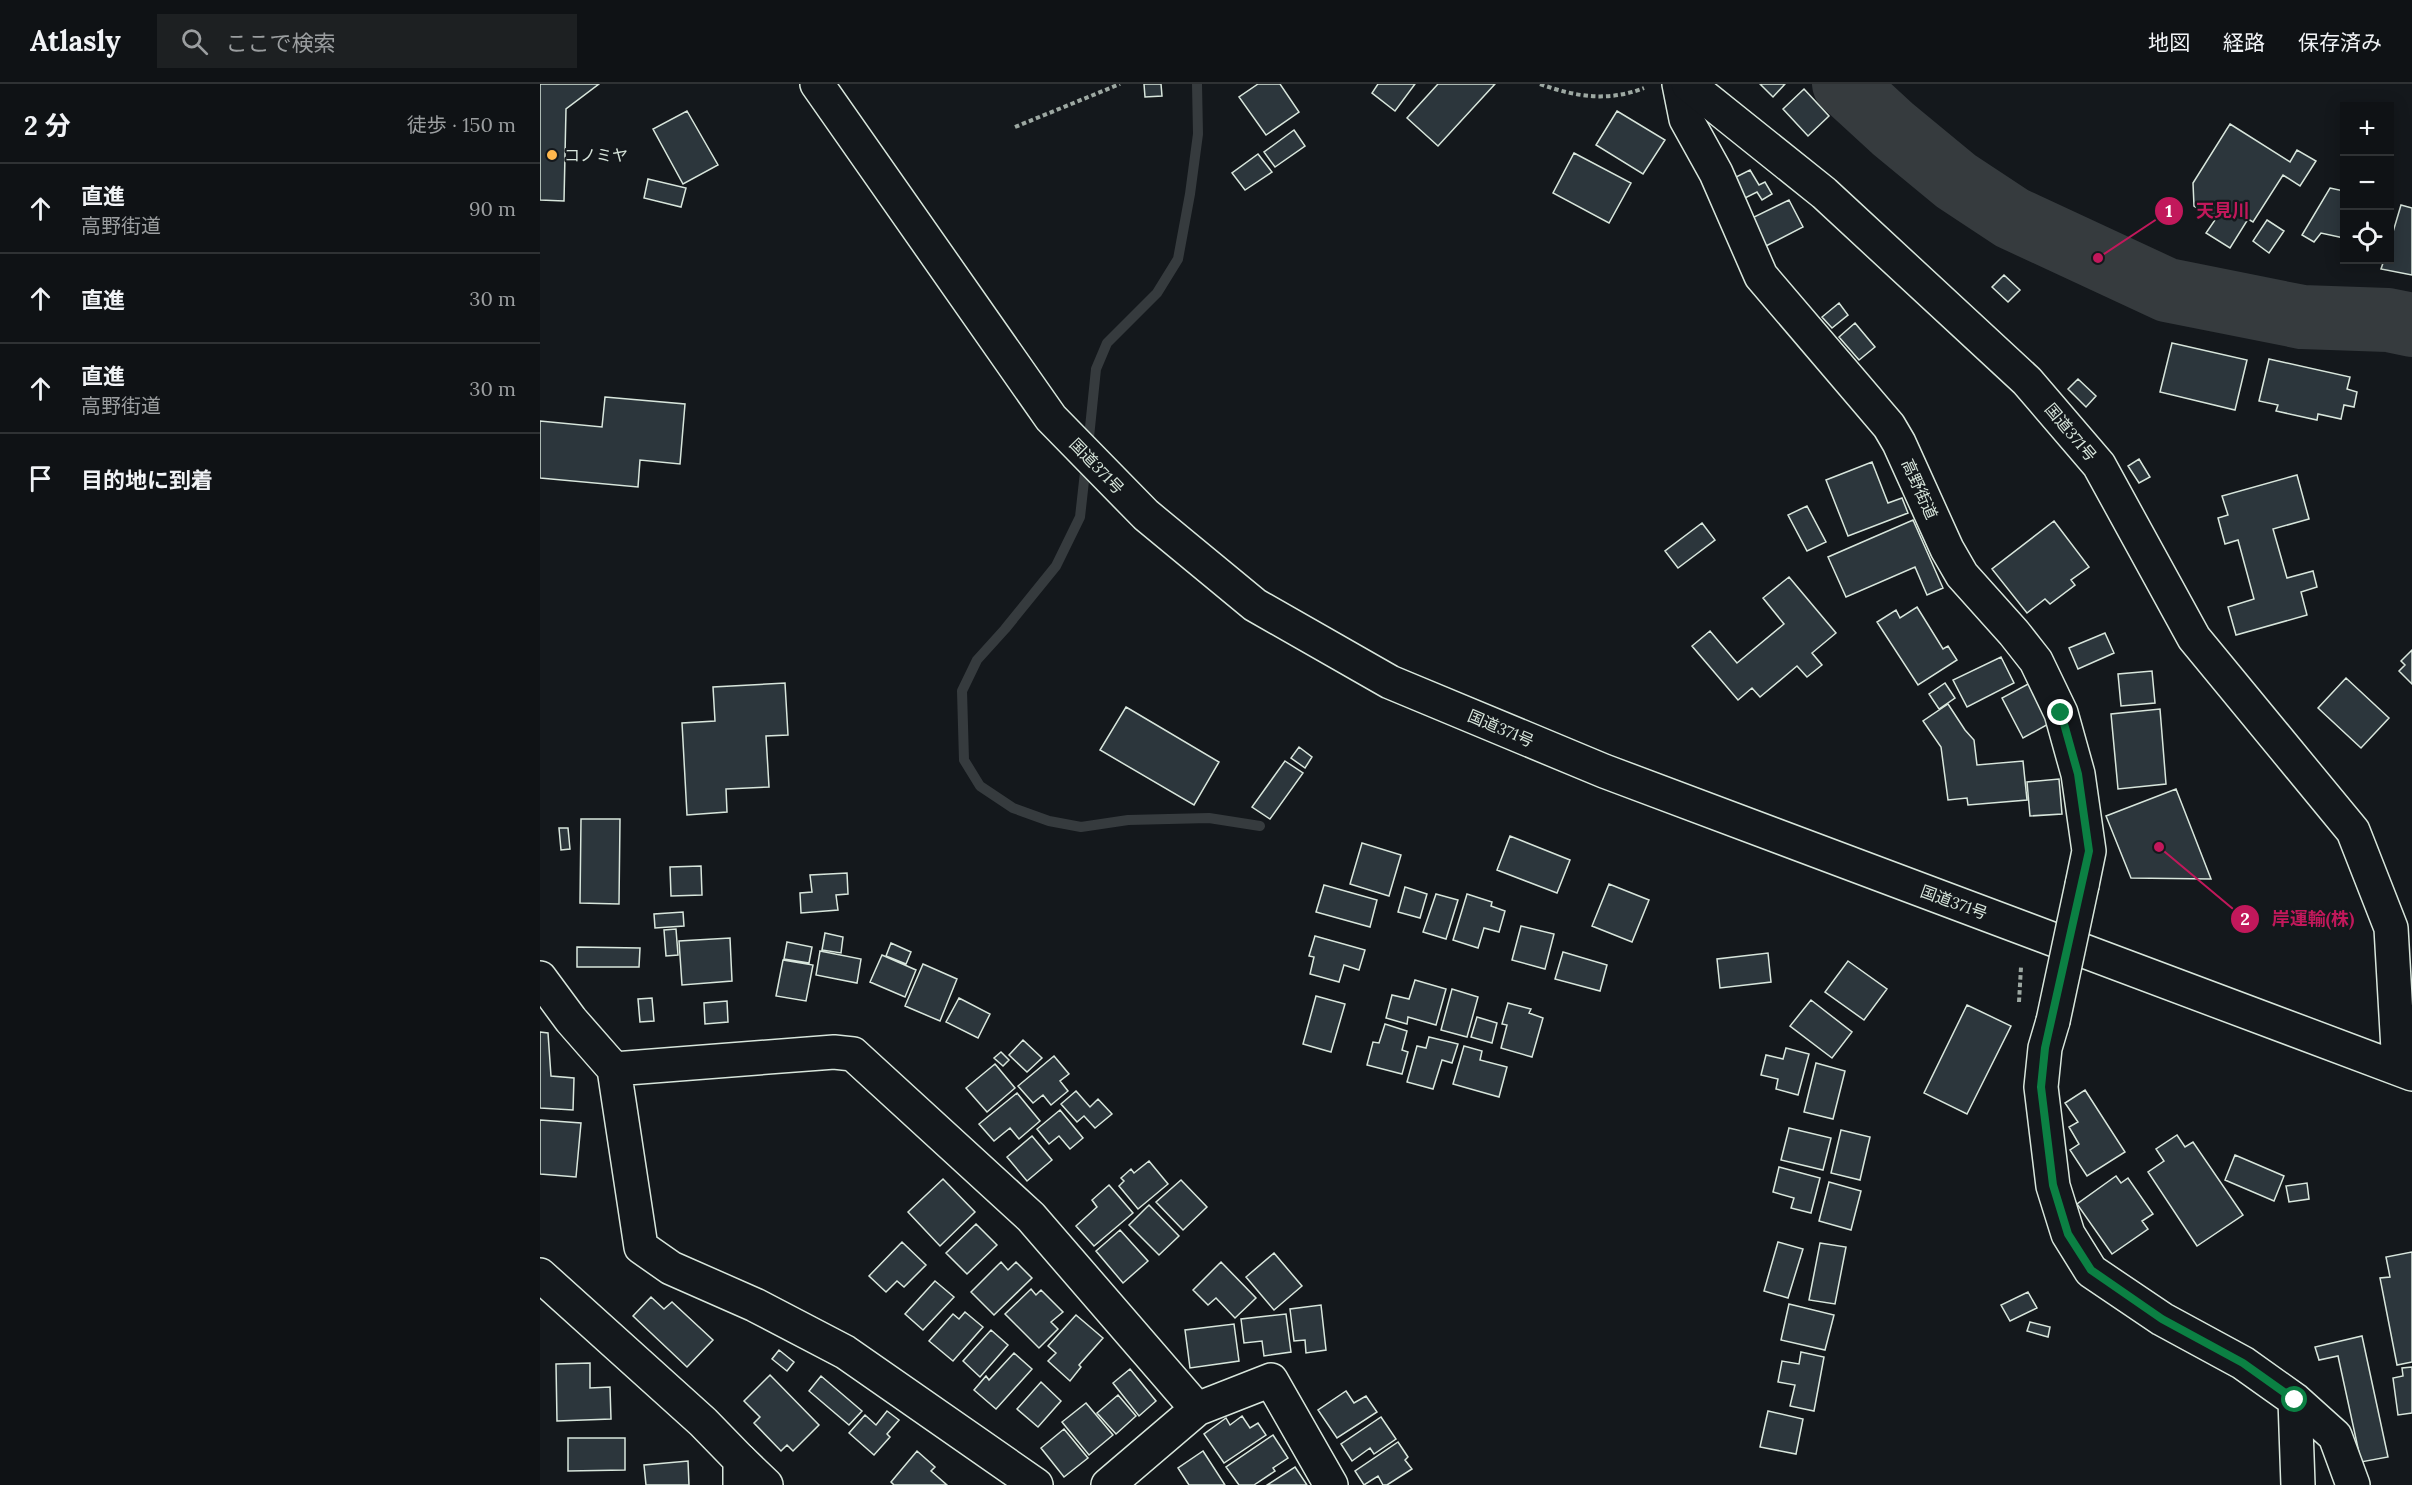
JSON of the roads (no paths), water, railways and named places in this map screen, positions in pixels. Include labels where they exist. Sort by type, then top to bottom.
[{"type":"main road","name":"国道371号","points":[[817,84],[1051,418],[1146,515],[1255,605],[1390,682],[1604,771],[2405,1071],[2391,928],[2353,831],[2194,638],[2099,465],[2027,381],[1824,193],[1688,84]]},
{"type":"main road","name":"高野街道","points":[[1679,84],[1686,119],[1716,173],[1761,276],[1889,426],[1947,549],[1962,575],[2036,661],[2061,713],[2078,774],[2089,851],[2053,1021],[2045,1048],[2041,1087],[2053,1185],[2068,1234],[2091,1270],[2162,1319],[2243,1363],[2295,1400]]},
{"type":"main road","points":[[540,978],[571,1020],[614,1069],[641,1247],[671,1268],[755,1305],[844,1352],[1036,1485]]},
{"type":"main road","points":[[614,1069],[834,1052],[853,1054],[1031,1217],[1197,1409]]},
{"type":"main road","points":[[540,1275],[703,1422],[740,1473],[766,1485]]},
{"type":"main road","points":[[1108,1485],[1197,1409],[1271,1380],[1331,1485]]},
{"type":"main road","points":[[2295,1400],[2298,1485]]},
{"type":"main road","points":[[2295,1400],[2335,1436],[2353,1485]]},
{"type":"waterway","points":[[1088,447],[1096,369],[1107,343],[1157,293],[1178,259],[1198,134],[1197,84]]},
{"type":"waterway","points":[[1844,84],[1893,129],[1956,181],[2012,218],[2167,290],[2302,317],[2388,320],[2412,325]]},
{"type":"waterway","points":[[1086,463],[1080,517],[1056,566],[977,660],[962,691],[964,760],[980,786],[1013,808],[1049,821],[1081,827],[1128,820],[1209,818],[1260,826]]},
{"type":"place","name":"コノミヤ","points":[[552,155]]},
{"type":"place","name":"天見川","points":[[2098,258]]},
{"type":"place","name":"岸運輸(株)","points":[[2159,847]]}]
